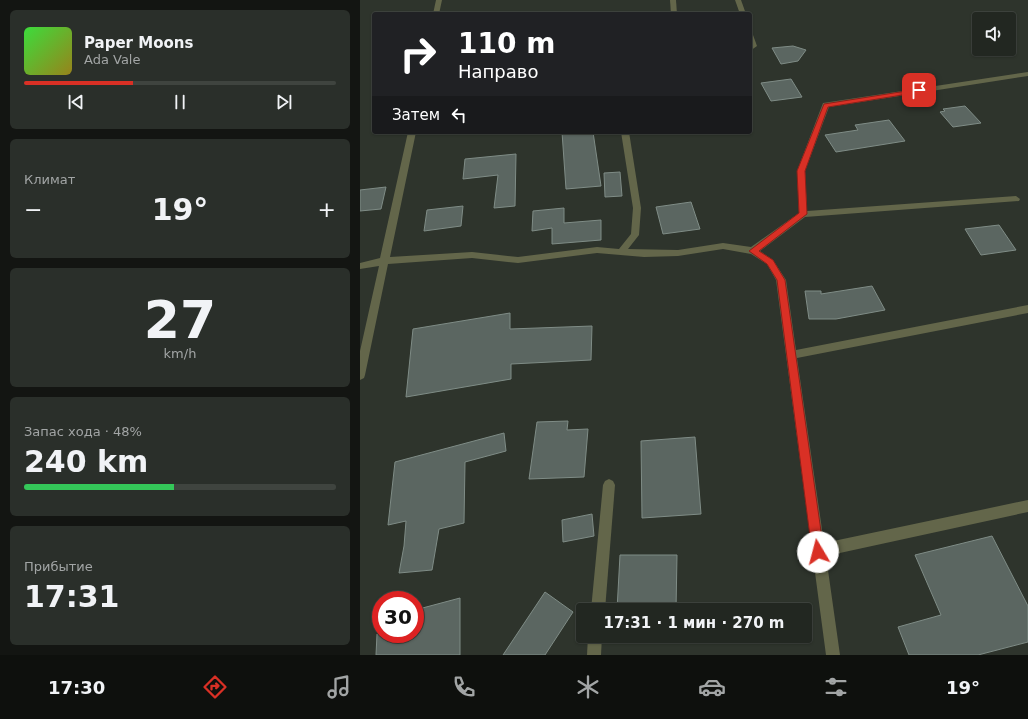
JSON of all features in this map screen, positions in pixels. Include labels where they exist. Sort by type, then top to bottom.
[{"type":"street","points":[[436,12],[439,0]]},
{"type":"street","points":[[672,0],[674,12]]},
{"type":"street","points":[[738,0],[742,12]]},
{"type":"street","points":[[803,214],[801,171],[826,105],[1028,74]]},
{"type":"street","points":[[360,375],[412,134]]},
{"type":"street","points":[[621,252],[635,235],[637,208],[625,134]]},
{"type":"street","points":[[753,251],[803,214],[1016,199]]},
{"type":"street","points":[[360,266],[385,261],[472,255],[518,260],[597,250],[678,253],[723,246],[753,251],[770,262],[781,280],[832,655]]},
{"type":"street","points":[[791,355],[1028,309]]},
{"type":"street","points":[[599,603],[609,485]]},
{"type":"street","points":[[818,552],[1028,506]]},
{"type":"street","points":[[594,655],[595,643]]},
{"type":"building","points":[[793,46],[806,50],[798,61],[781,64],[772,48]]},
{"type":"building","points":[[791,79],[802,97],[771,101],[761,83]]},
{"type":"building","points":[[965,106],[981,123],[953,127],[940,112],[945,111],[943,109]]},
{"type":"building","points":[[889,120],[905,141],[836,152],[825,135],[858,130],[855,125]]},
{"type":"building","points":[[562,134],[593,134],[601,186],[566,189]]},
{"type":"building","points":[[516,154],[515,206],[494,208],[498,175],[463,179],[465,159]]},
{"type":"building","points":[[620,172],[622,196],[605,197],[604,173]]},
{"type":"building","points":[[386,187],[381,209],[360,211],[360,190]]},
{"type":"building","points":[[691,202],[700,229],[663,234],[656,207]]},
{"type":"building","points":[[463,206],[461,226],[424,231],[427,210]]},
{"type":"building","points":[[564,208],[564,223],[601,220],[601,240],[552,244],[552,228],[532,231],[533,211]]},
{"type":"building","points":[[999,225],[1016,250],[981,255],[965,229]]},
{"type":"building","points":[[872,286],[885,310],[836,319],[809,319],[805,291],[821,291],[821,294]]},
{"type":"building","points":[[510,313],[510,329],[592,326],[591,360],[511,364],[511,379],[406,397],[413,329]]},
{"type":"building","points":[[568,421],[567,430],[588,429],[584,477],[529,479],[537,422]]},
{"type":"building","points":[[504,433],[506,451],[465,462],[464,523],[439,529],[432,570],[399,573],[404,546],[406,521],[388,525],[395,462]]},
{"type":"building","points":[[695,437],[701,514],[642,518],[641,441]]},
{"type":"building","points":[[592,514],[594,536],[563,542],[562,520]]},
{"type":"building","points":[[992,536],[1028,606],[1028,642],[978,655],[909,655],[898,627],[941,615],[915,555]]},
{"type":"building","points":[[620,555],[677,555],[676,603],[617,603]]},
{"type":"building","points":[[545,592],[573,612],[545,655],[503,655]]},
{"type":"building","points":[[460,598],[460,655],[376,655],[377,643],[424,643],[424,608]]},
{"type":"route","points":[[818,552],[781,280],[770,262],[753,251],[803,214],[801,171],[826,105],[919,90]]}]
